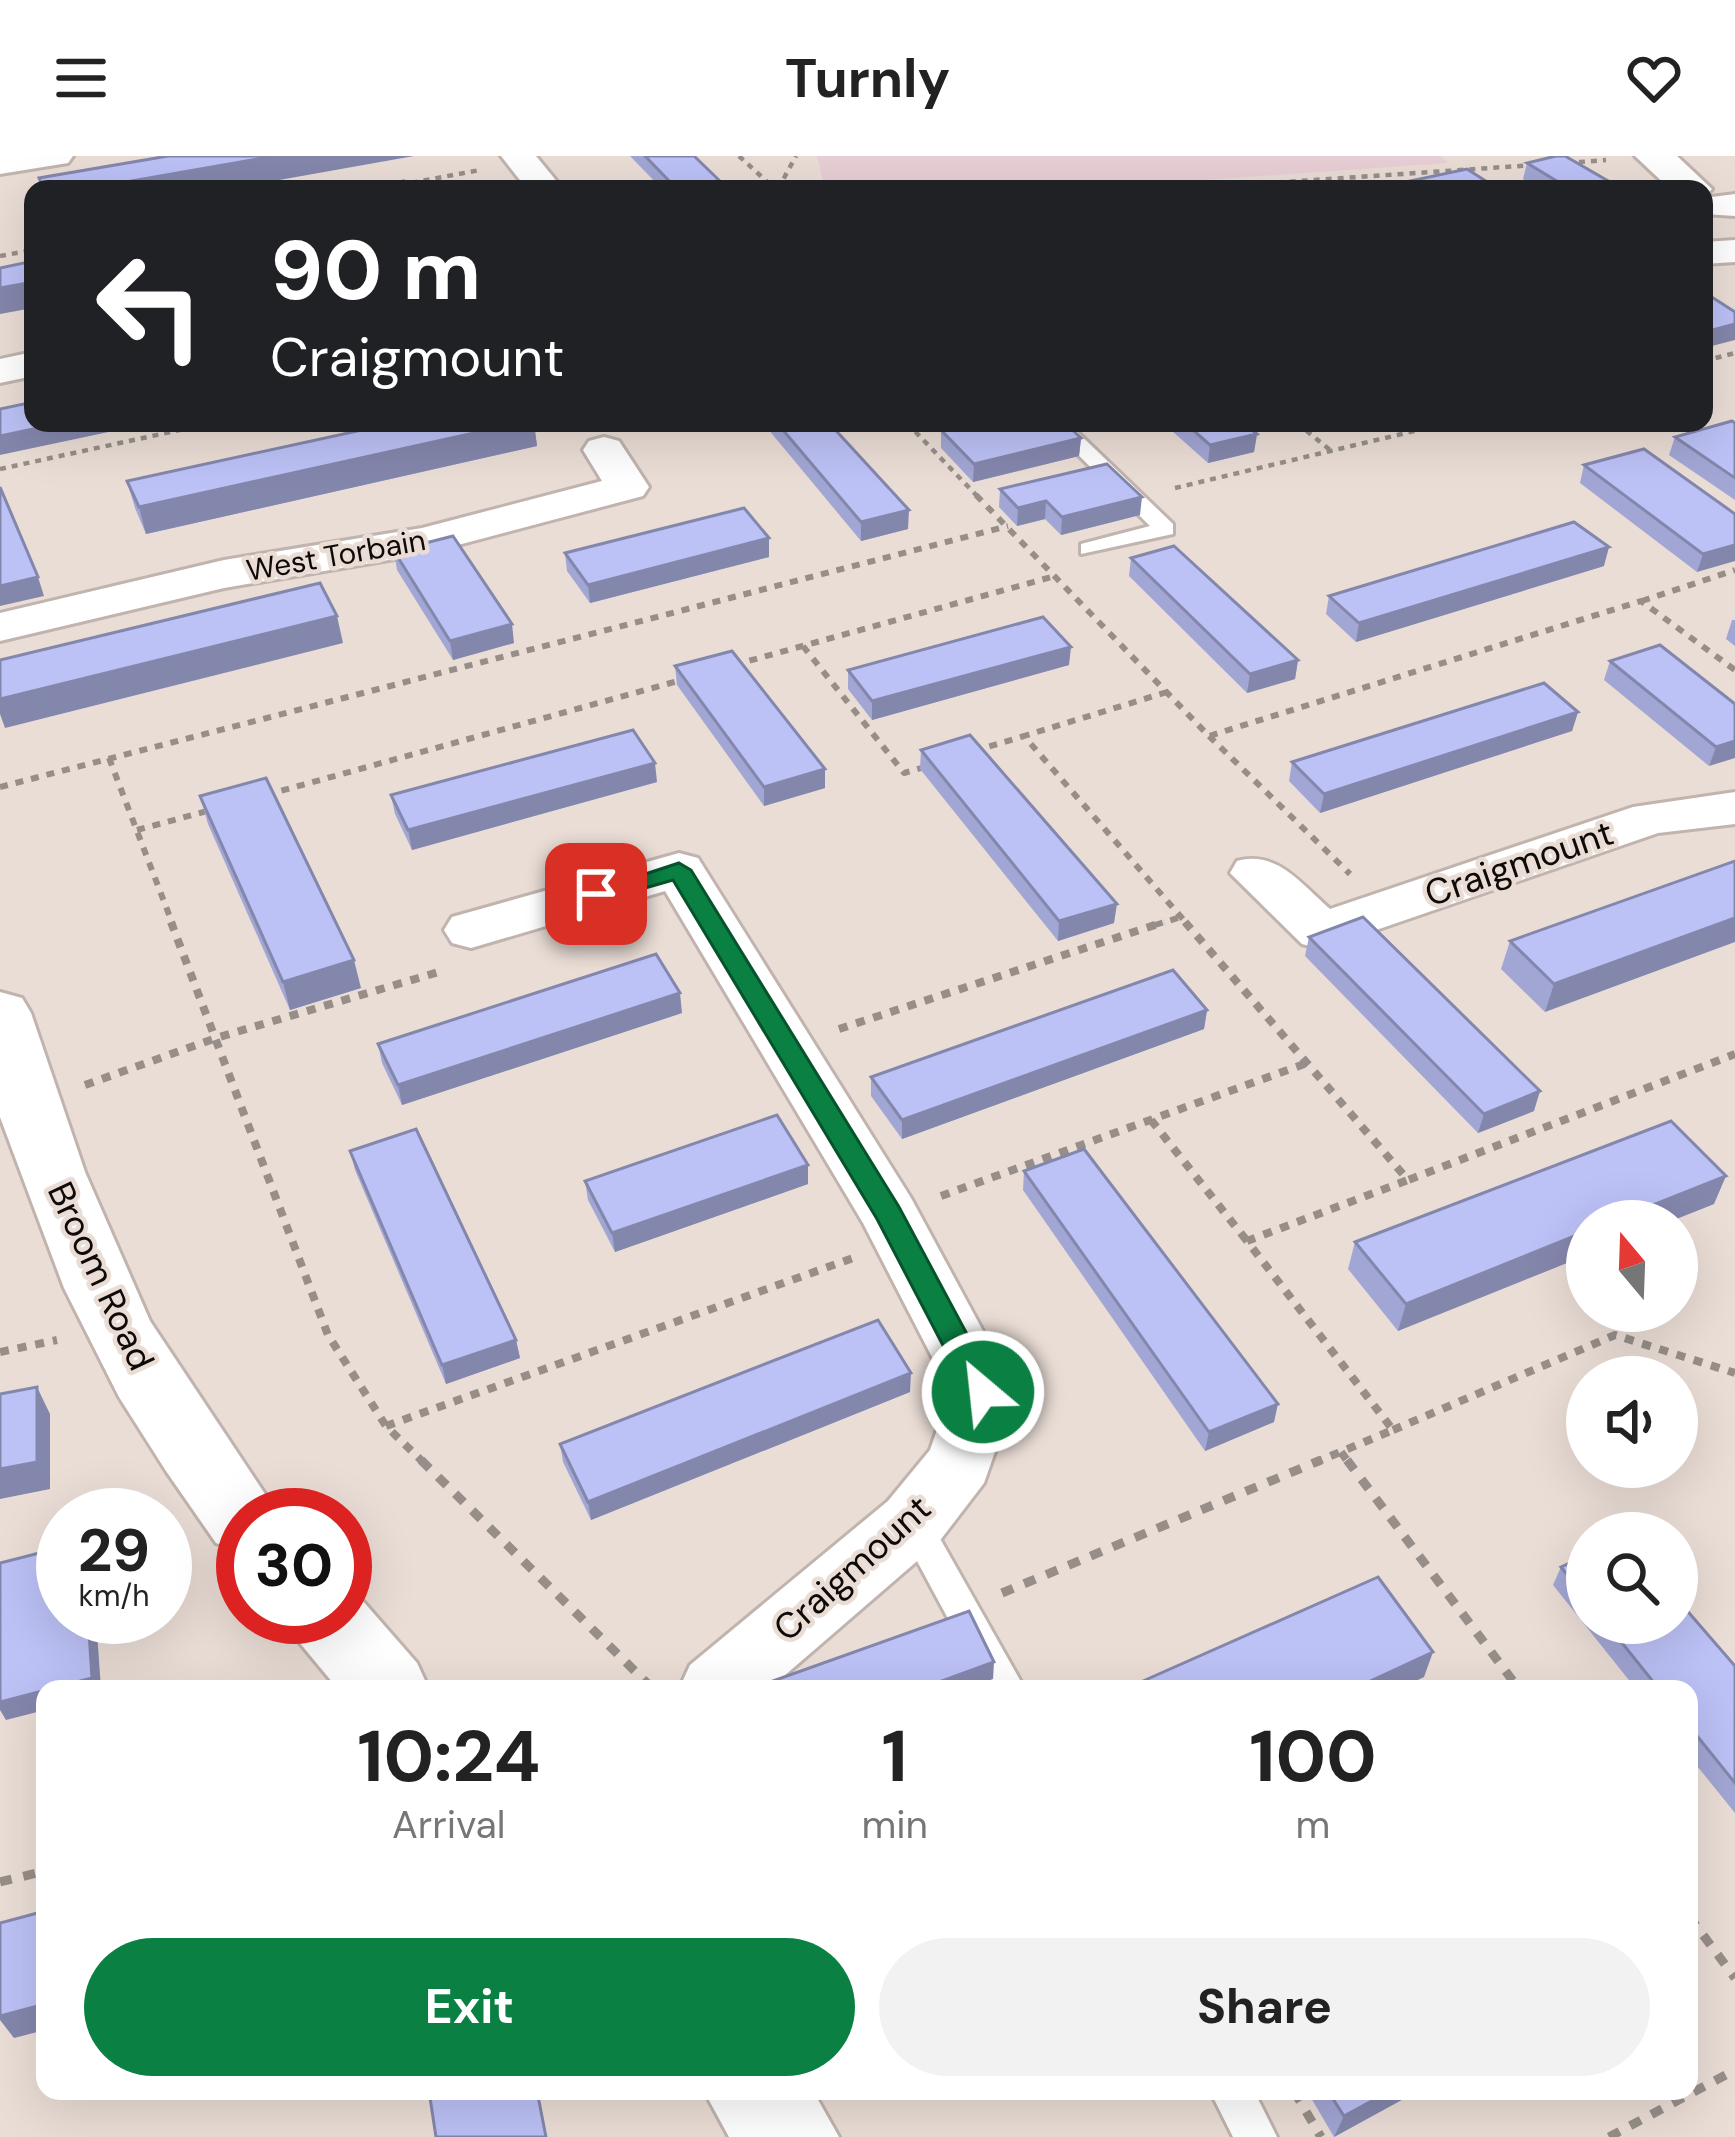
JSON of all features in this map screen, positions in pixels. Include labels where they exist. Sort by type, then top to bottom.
[{"type":"street","points":[[0,164],[56,156]]},
{"type":"street","points":[[1654,156],[1685,180]]},
{"type":"street","name":"West Torbain","points":[[0,627],[224,574],[424,541],[628,487],[604,450]]},
{"type":"street","name":"Craigmount","points":[[1256,873],[1321,931],[1652,818],[1735,808]]},
{"type":"street","name":"Craigmount","points":[[472,930],[679,870],[895,1227],[983,1392],[959,1463],[913,1522],[727,1680]]},
{"type":"street","name":"Broom Road","points":[[0,1013],[14,1110],[118,1327],[180,1433],[220,1488]]},
{"type":"street","points":[[350,1644],[380,1680]]},
{"type":"street","points":[[758,2100],[792,2137]]},
{"type":"lane","points":[[1065,432],[1165,529],[1089,549]]},
{"type":"lane","points":[[913,1522],[1001,1680]]},
{"type":"lane","points":[[1236,2100],[1256,2137]]},
{"type":"path","points":[[739,156],[767,180]]},
{"type":"path","points":[[1563,163],[1654,156]]},
{"type":"path","points":[[1309,180],[1540,164]]},
{"type":"path","points":[[437,180],[528,169]]},
{"type":"path","points":[[0,470],[171,432]]},
{"type":"path","points":[[916,432],[1209,736],[1385,908]]},
{"type":"path","points":[[1308,432],[1331,451]]},
{"type":"path","points":[[1133,499],[1410,432]]},
{"type":"path","points":[[0,787],[1008,526]]},
{"type":"path","points":[[1209,736],[1735,570]]},
{"type":"path","points":[[711,671],[1056,576]]},
{"type":"path","points":[[1641,601],[1735,670]]},
{"type":"path","points":[[803,646],[904,773],[944,761]]},
{"type":"path","points":[[252,799],[688,678]]},
{"type":"path","points":[[964,754],[1024,736]]},
{"type":"path","points":[[110,758],[328,1335],[386,1426],[644,1680]]},
{"type":"path","points":[[137,830],[229,805]]},
{"type":"path","points":[[787,1046],[1181,917]]},
{"type":"path","points":[[14,1110],[216,1038],[460,966],[472,930]]},
{"type":"path","points":[[386,1426],[895,1227],[1151,1120],[1307,1063]]},
{"type":"path","points":[[1151,1120],[1393,1430]]},
{"type":"path","points":[[1247,1241],[1408,1180]]},
{"type":"path","points":[[962,1610],[1615,1335],[1735,1373]]},
{"type":"path","points":[[1340,1452],[1512,1680]]},
{"type":"path","points":[[0,1882],[36,1873]]},
{"type":"path","points":[[1698,1928],[1735,1978]]},
{"type":"path","points":[[1698,2090],[1735,2070]]},
{"type":"path","points":[[1299,2100],[1321,2137]]},
{"type":"path","points":[[1609,2137],[1679,2100]]},
{"type":"shaded area","points":[[817,156],[1441,156],[1448,163],[1205,180],[823,180]]},
{"type":"building","points":[[168,156],[275,156],[138,180],[39,178]]},
{"type":"building","points":[[645,156],[694,156],[719,180],[668,180]]},
{"type":"building","points":[[1565,156],[1606,180],[1555,180],[1527,163]]},
{"type":"building","points":[[1467,169],[1484,180],[1415,180]]},
{"type":"building","points":[[24,263],[24,284],[0,288],[0,268]]},
{"type":"building","points":[[1713,298],[1735,312],[1735,324],[1713,330]]},
{"type":"building","points":[[24,404],[24,431],[0,436],[0,409]]},
{"type":"building","points":[[1735,423],[1735,478],[1675,437],[1713,432],[1713,426]]},
{"type":"building","points":[[353,432],[478,432],[139,507],[127,481]]},
{"type":"building","points":[[785,432],[837,432],[909,510],[861,522]]},
{"type":"building","points":[[943,432],[1075,432],[1081,438],[974,464]]},
{"type":"building","points":[[1195,432],[1257,434],[1210,445]]},
{"type":"building","points":[[1644,449],[1735,514],[1735,545],[1703,554],[1584,465]]},
{"type":"building","points":[[1107,464],[1142,497],[1062,517],[1046,501],[1018,508],[1000,489]]},
{"type":"building","points":[[0,487],[38,577],[0,586]]},
{"type":"building","points":[[744,508],[769,538],[588,585],[565,553]]},
{"type":"building","points":[[1574,522],[1609,547],[1359,623],[1329,596]]},
{"type":"building","points":[[453,536],[512,624],[450,641],[394,551]]},
{"type":"building","points":[[1174,546],[1298,660],[1250,674],[1131,558]]},
{"type":"building","points":[[320,583],[337,616],[0,699],[0,660]]},
{"type":"building","points":[[1043,617],[1071,647],[872,701],[848,670]]},
{"type":"building","points":[[1660,645],[1735,704],[1735,741],[1716,747],[1610,661]]},
{"type":"building","points":[[732,651],[825,769],[764,787],[675,666]]},
{"type":"building","points":[[1544,683],[1578,712],[1324,794],[1292,762]]},
{"type":"building","points":[[633,730],[655,763],[408,830],[391,795]]},
{"type":"building","points":[[970,735],[1117,904],[1059,921],[921,750]]},
{"type":"building","points":[[266,778],[354,960],[283,982],[200,796]]},
{"type":"building","points":[[1735,861],[1735,918],[1554,984],[1510,941]]},
{"type":"building","points":[[1363,917],[1540,1091],[1484,1114],[1309,937]]},
{"type":"building","points":[[656,954],[680,993],[398,1085],[378,1044]]},
{"type":"building","points":[[1173,970],[1207,1010],[902,1120],[871,1077]]},
{"type":"building","points":[[777,1115],[808,1165],[612,1233],[585,1181]]},
{"type":"building","points":[[1671,1121],[1726,1176],[1666,1200],[1566,1200],[1566,1239],[1406,1304],[1355,1242]]},
{"type":"building","points":[[416,1129],[516,1340],[442,1365],[350,1151]]},
{"type":"building","points":[[1084,1149],[1278,1404],[1209,1432],[1024,1171]]},
{"type":"building","points":[[878,1320],[911,1373],[588,1502],[560,1444]]},
{"type":"building","points":[[37,1387],[37,1462],[0,1469],[0,1394]]},
{"type":"building","points":[[36,1554],[36,1644],[90,1644],[92,1678],[36,1680],[36,1693],[0,1702],[0,1563]]},
{"type":"building","points":[[1378,1577],[1433,1652],[1372,1680],[1145,1680]]},
{"type":"building","points":[[969,1611],[994,1662],[945,1680],[775,1680]]},
{"type":"building","points":[[1698,1623],[1735,1666],[1735,1783],[1698,1737],[1698,1680],[1652,1680],[1623,1644],[1698,1644]]},
{"type":"building","points":[[36,1913],[36,2006],[0,2016],[0,1923]]},
{"type":"building","points":[[430,2100],[539,2100],[546,2137],[436,2137]]},
{"type":"building","points":[[1334,2100],[1373,2100],[1344,2116]]},
{"type":"route","points":[[596,894],[679,870],[889,1214],[983,1392]]}]
